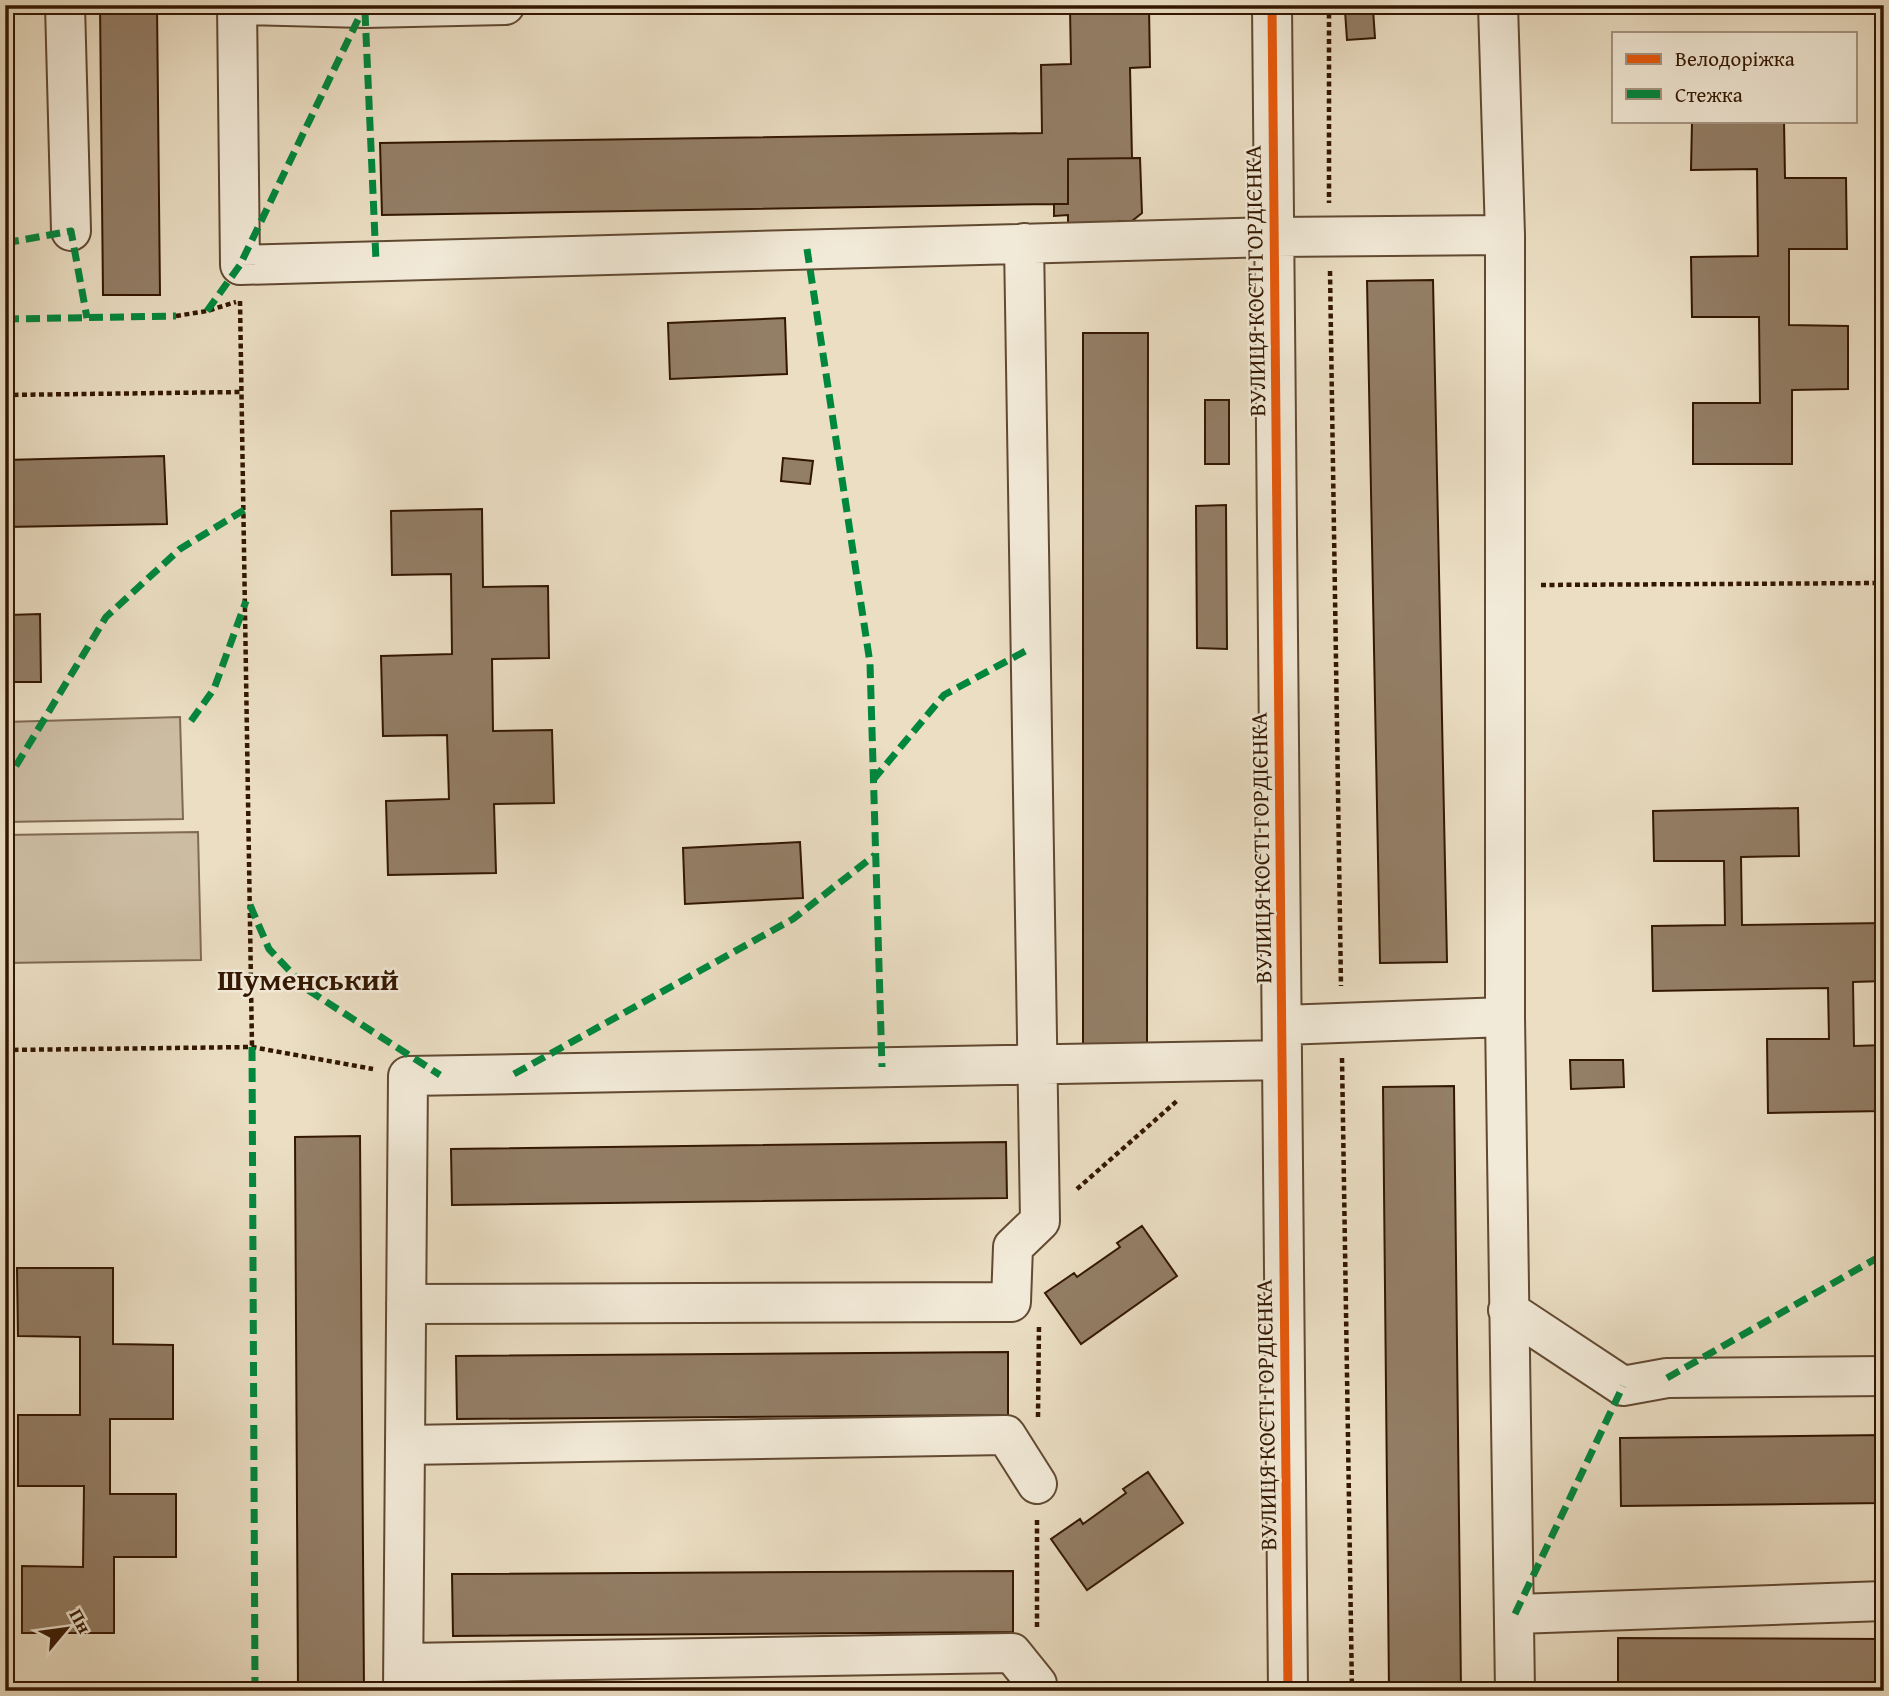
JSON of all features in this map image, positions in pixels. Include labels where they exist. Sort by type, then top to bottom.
[{"type":"street","points":[[65,5],[71,231]]},
{"type":"street","points":[[505,5],[365,8],[238,5],[240,265],[1024,243],[1505,234]]},
{"type":"street","name":"ВУЛИЦЯ КОСТІ ГОРДІЄНКА","points":[[1272,5],[1288,1691]]},
{"type":"street","points":[[1498,5],[1505,234],[1505,1017],[1515,1691]]},
{"type":"street","points":[[406,1304],[1011,1302],[1013,1247],[1040,1221],[1024,243]]},
{"type":"street","points":[[1037,1691],[1037,1684],[1012,1653],[403,1677],[408,1076],[1222,1061],[1342,1022],[1505,1017]]},
{"type":"street","points":[[1508,1310],[1623,1386],[1667,1378],[1884,1376]]},
{"type":"street","points":[[405,1445],[1006,1435],[1037,1484]]},
{"type":"street","points":[[1515,1614],[1884,1601]]},
{"type":"path","points":[[1329,5],[1329,236],[1352,1691]]},
{"type":"path","points":[[240,265],[253,1047]]},
{"type":"path","points":[[176,316],[207,311]]},
{"type":"path","points":[[5,395],[242,392]]},
{"type":"path","points":[[1505,586],[1884,583]]},
{"type":"path","points":[[5,1050],[253,1047],[408,1076]]},
{"type":"path","points":[[1040,1221],[1222,1061]]},
{"type":"shaded area","points":[[180,717],[183,819],[5,822],[5,722]]},
{"type":"shaded area","points":[[198,832],[201,960],[5,963],[5,835]]},
{"type":"building","points":[[100,5],[157,5],[160,295],[103,295]]},
{"type":"building","points":[[1149,7],[1150,67],[1130,68],[1132,158],[1140,158],[1142,213],[1132,221],[1119,221],[1120,228],[1068,230],[1068,215],[1054,216],[1054,204],[382,215],[380,143],[1042,133],[1041,65],[1071,64],[1070,9]]},
{"type":"building","points":[[1373,9],[1375,38],[1347,40],[1345,11]]},
{"type":"building","points":[[1692,122],[1784,122],[1785,178],[1846,178],[1847,249],[1789,249],[1789,325],[1848,326],[1848,389],[1792,390],[1792,464],[1693,464],[1693,403],[1760,403],[1759,317],[1692,317],[1691,257],[1758,256],[1757,169],[1691,170]]},
{"type":"building","points":[[1140,158],[1142,213],[1132,221],[1119,221],[1120,228],[1068,230],[1068,215],[1054,216],[1054,204],[1068,204],[1068,159]]},
{"type":"building","points":[[1433,280],[1447,962],[1380,963],[1367,281]]},
{"type":"building","points":[[785,318],[787,374],[670,379],[668,323]]},
{"type":"building","points":[[1083,333],[1148,333],[1147,1045],[1083,1044]]},
{"type":"building","points":[[1205,400],[1229,400],[1229,464],[1205,464]]},
{"type":"building","points":[[164,456],[167,524],[6,527],[8,615],[40,614],[41,682],[5,682],[5,460]]},
{"type":"building","points":[[783,458],[813,461],[810,484],[781,481]]},
{"type":"building","points":[[1226,505],[1227,649],[1197,648],[1196,506]]},
{"type":"building","points":[[482,509],[483,587],[548,586],[549,658],[492,659],[493,731],[552,730],[554,803],[494,804],[496,873],[388,875],[386,801],[449,799],[447,735],[383,736],[381,656],[452,654],[451,574],[392,575],[391,511]]},
{"type":"building","points":[[1798,808],[1799,856],[1741,857],[1742,925],[1884,923],[1884,981],[1853,982],[1854,1046],[1884,1045],[1884,1111],[1768,1113],[1767,1039],[1829,1039],[1828,988],[1653,991],[1652,926],[1725,925],[1724,861],[1654,861],[1653,811]]},
{"type":"building","points":[[800,842],[803,898],[685,904],[683,848]]},
{"type":"building","points":[[1570,1060],[1623,1060],[1624,1087],[1571,1089]]},
{"type":"building","points":[[1454,1086],[1461,1691],[1389,1691],[1383,1087]]},
{"type":"building","points":[[360,1136],[364,1691],[298,1691],[295,1137]]},
{"type":"building","points":[[1006,1142],[1007,1198],[452,1205],[451,1149]]},
{"type":"building","points":[[1142,1226],[1177,1276],[1081,1344],[1045,1293],[1074,1273],[1077,1277],[1120,1247],[1117,1243]]},
{"type":"building","points":[[17,1268],[113,1268],[113,1344],[173,1345],[173,1419],[110,1419],[110,1494],[176,1494],[176,1557],[114,1557],[114,1633],[22,1633],[22,1566],[83,1567],[84,1486],[18,1486],[18,1415],[80,1415],[80,1337],[18,1336]]},
{"type":"building","points":[[1008,1352],[1008,1415],[457,1419],[456,1356]]},
{"type":"building","points":[[1884,1435],[1884,1503],[1621,1506],[1620,1438]]},
{"type":"building","points":[[1148,1472],[1183,1523],[1087,1590],[1051,1539],[1080,1519],[1083,1524],[1126,1493],[1123,1489]]},
{"type":"building","points":[[1013,1571],[1013,1632],[453,1636],[452,1574]]},
{"type":"building","points":[[1618,1638],[1884,1639],[1884,1691],[1618,1691]]},
{"type":"marked path","points":[[207,311],[240,265],[365,5]]},
{"type":"marked path","points":[[365,12],[376,261]]},
{"type":"marked path","points":[[5,243],[71,231],[87,318]]},
{"type":"marked path","points":[[807,249],[870,663],[882,1067]]},
{"type":"marked path","points":[[5,319],[176,316]]},
{"type":"marked path","points":[[5,784],[106,617],[180,549],[244,510]]},
{"type":"marked path","points":[[191,721],[214,689],[246,601]]},
{"type":"marked path","points":[[873,780],[944,695],[1031,648]]},
{"type":"marked path","points":[[514,1074],[793,919],[875,855]]},
{"type":"marked path","points":[[250,905],[269,949],[308,990],[440,1075]]},
{"type":"marked path","points":[[252,1047],[255,1691]]},
{"type":"marked path","points":[[1667,1378],[1884,1254]]},
{"type":"marked path","points":[[1515,1614],[1623,1386]]},
{"type":"cycle path","points":[[1272,5],[1288,1691]]},
{"type":"district","name":"Шуменський","points":[[308,980]]}]
